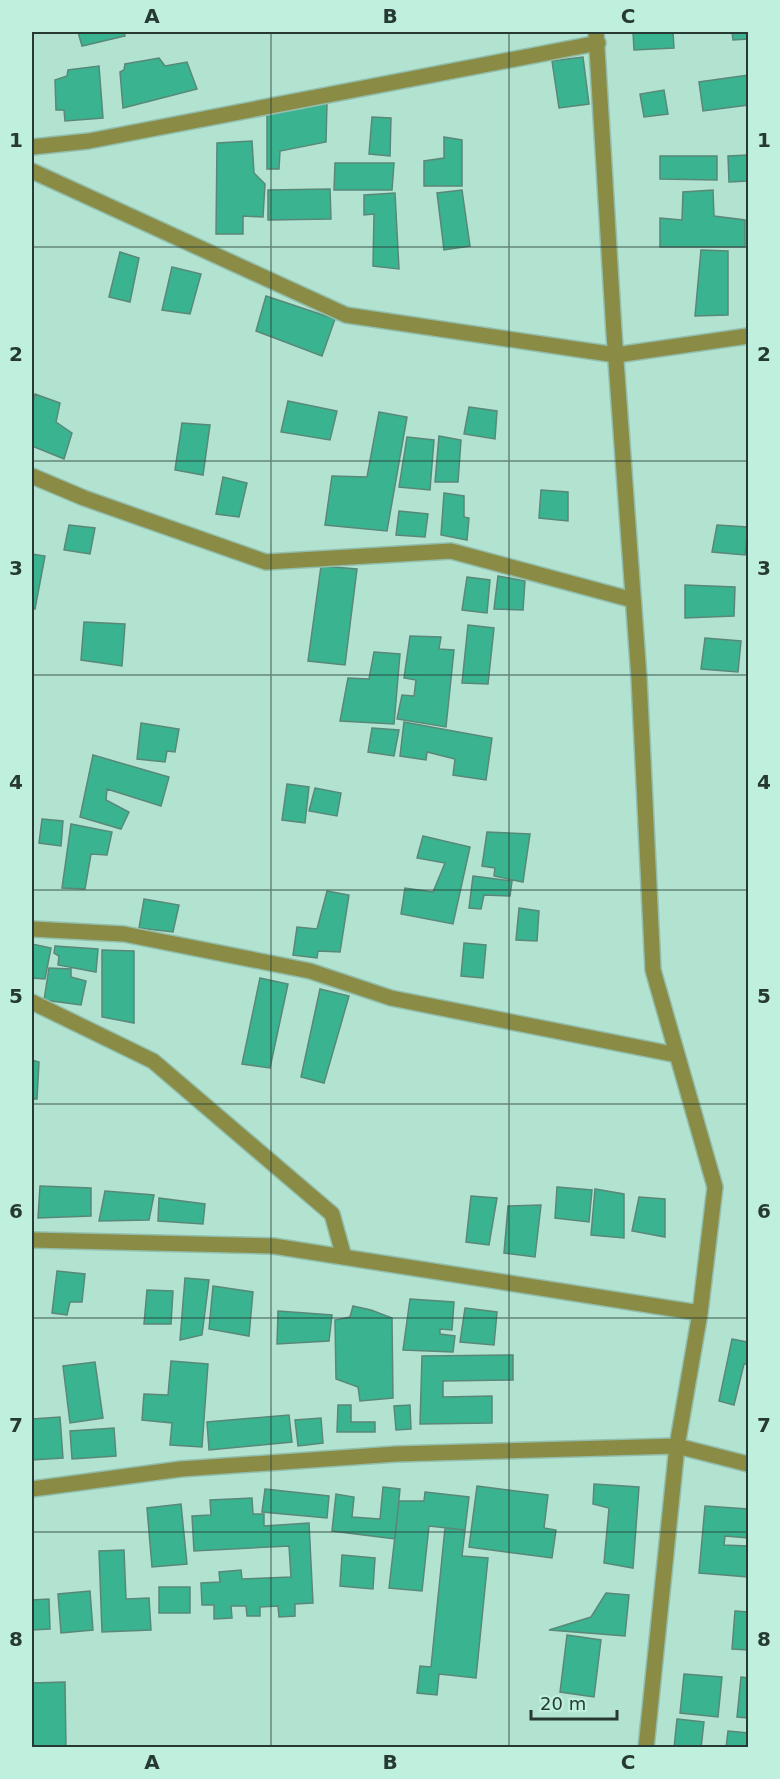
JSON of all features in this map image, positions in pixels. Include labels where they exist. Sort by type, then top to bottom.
[{"type":"street","points":[[32,147],[89,141],[597,37],[633,600],[653,970],[715,1187],[700,1313],[677,1446],[646,1748]]},
{"type":"street","points":[[32,171],[346,315],[616,355],[748,336]]},
{"type":"street","points":[[32,476],[84,498],[266,562],[451,551],[633,600]]},
{"type":"street","points":[[32,928],[135,936],[310,971],[391,998],[677,1055]]},
{"type":"street","points":[[32,1002],[153,1061],[332,1214],[344,1257]]},
{"type":"street","points":[[32,1240],[273,1246],[700,1313]]},
{"type":"street","points":[[32,1489],[181,1469],[396,1454],[677,1446],[748,1464]]},
{"type":"building","points":[[78,32],[124,32],[125,36],[82,46]]},
{"type":"building","points":[[633,32],[673,32],[674,48],[634,50]]},
{"type":"building","points":[[732,32],[748,32],[748,39],[733,40]]},
{"type":"building","points":[[583,57],[589,104],[559,108],[552,61]]},
{"type":"building","points":[[159,58],[165,66],[187,62],[197,89],[123,108],[120,72],[124,70],[125,64]]},
{"type":"building","points":[[99,66],[103,118],[65,121],[64,110],[56,110],[55,80],[67,76],[68,70]]},
{"type":"building","points":[[748,75],[748,105],[703,111],[699,82]]},
{"type":"building","points":[[664,90],[668,114],[644,117],[640,94]]},
{"type":"building","points":[[327,103],[326,142],[280,151],[279,169],[267,169],[267,115]]},
{"type":"building","points":[[372,117],[391,118],[390,156],[369,154]]},
{"type":"building","points":[[444,137],[462,140],[462,186],[424,186],[424,161],[444,158]]},
{"type":"building","points":[[252,141],[254,173],[265,184],[263,217],[243,216],[243,234],[216,234],[217,143]]},
{"type":"building","points":[[748,155],[748,181],[729,182],[728,156]]},
{"type":"building","points":[[660,156],[717,156],[717,180],[660,179]]},
{"type":"building","points":[[335,163],[394,163],[392,190],[334,190]]},
{"type":"building","points":[[330,189],[331,219],[268,220],[268,190]]},
{"type":"building","points":[[462,190],[470,246],[444,250],[437,193]]},
{"type":"building","points":[[713,190],[714,216],[745,220],[745,247],[660,247],[660,218],[682,220],[683,192]]},
{"type":"building","points":[[395,193],[399,269],[373,266],[374,214],[364,215],[364,195]]},
{"type":"building","points":[[701,250],[728,251],[728,315],[695,316]]},
{"type":"building","points":[[120,252],[139,258],[130,302],[109,297]]},
{"type":"building","points":[[172,267],[201,274],[190,314],[162,310]]},
{"type":"building","points":[[266,296],[335,319],[322,356],[256,331]]},
{"type":"building","points":[[35,394],[60,403],[56,422],[72,433],[64,459],[32,446],[32,405]]},
{"type":"building","points":[[288,401],[337,411],[330,440],[281,432]]},
{"type":"building","points":[[469,407],[497,411],[495,439],[464,434]]},
{"type":"building","points":[[379,412],[407,417],[387,531],[325,525],[332,476],[367,477]]},
{"type":"building","points":[[182,423],[210,425],[203,475],[175,470]]},
{"type":"building","points":[[439,436],[461,440],[458,482],[435,482]]},
{"type":"building","points":[[407,437],[434,440],[430,490],[399,487]]},
{"type":"building","points":[[223,477],[247,483],[239,517],[216,514]]},
{"type":"building","points":[[541,490],[568,492],[568,521],[539,518]]},
{"type":"building","points":[[444,493],[464,496],[464,517],[469,518],[467,540],[441,535]]},
{"type":"building","points":[[399,511],[428,514],[425,537],[396,535]]},
{"type":"building","points":[[69,525],[95,528],[90,554],[64,550]]},
{"type":"building","points":[[717,525],[748,527],[745,555],[712,552]]},
{"type":"building","points":[[32,554],[45,556],[35,609],[32,608]]},
{"type":"building","points":[[321,566],[357,569],[345,665],[308,661]]},
{"type":"building","points":[[498,576],[525,581],[523,610],[494,609]]},
{"type":"building","points":[[467,577],[490,580],[487,613],[462,610]]},
{"type":"building","points":[[685,585],[735,587],[734,616],[685,618]]},
{"type":"building","points":[[84,622],[125,624],[122,666],[81,660]]},
{"type":"building","points":[[468,625],[494,628],[488,684],[462,683]]},
{"type":"building","points":[[410,636],[441,637],[439,649],[454,650],[446,727],[397,719],[402,695],[414,696],[416,680],[404,678]]},
{"type":"building","points":[[705,638],[741,641],[738,672],[701,669]]},
{"type":"building","points":[[374,652],[400,654],[394,724],[340,721],[348,678],[369,679]]},
{"type":"building","points":[[404,722],[492,738],[486,780],[453,775],[455,759],[427,752],[426,760],[400,756]]},
{"type":"building","points":[[141,723],[179,729],[175,752],[167,751],[165,762],[137,759]]},
{"type":"building","points":[[372,728],[399,730],[394,756],[368,752]]},
{"type":"building","points":[[93,755],[169,777],[161,806],[107,789],[106,800],[129,812],[121,829],[80,817]]},
{"type":"building","points":[[287,784],[309,787],[305,823],[282,820]]},
{"type":"building","points":[[315,788],[341,793],[337,816],[309,811]]},
{"type":"building","points":[[42,819],[63,821],[61,846],[39,843]]},
{"type":"building","points":[[71,824],[112,832],[107,855],[91,854],[85,889],[62,888]]},
{"type":"building","points":[[487,832],[530,834],[523,882],[494,876],[495,868],[482,866]]},
{"type":"building","points":[[423,836],[470,847],[453,924],[401,914],[405,888],[433,892],[445,863],[417,858]]},
{"type":"building","points":[[473,876],[512,881],[510,896],[484,895],[481,909],[469,908]]},
{"type":"building","points":[[327,891],[349,895],[340,952],[318,951],[317,958],[293,955],[297,927],[317,929]]},
{"type":"building","points":[[144,899],[179,905],[173,932],[139,928]]},
{"type":"building","points":[[519,908],[539,911],[537,941],[516,940]]},
{"type":"building","points":[[464,943],[486,945],[483,978],[461,976]]},
{"type":"building","points":[[32,944],[51,948],[45,979],[32,978]]},
{"type":"building","points":[[55,946],[98,949],[96,972],[58,965],[59,956],[54,953]]},
{"type":"building","points":[[102,950],[134,951],[134,1023],[102,1017]]},
{"type":"building","points":[[49,968],[71,969],[71,977],[86,981],[81,1005],[44,1000]]},
{"type":"building","points":[[260,978],[288,984],[270,1068],[242,1064]]},
{"type":"building","points":[[320,989],[349,996],[324,1083],[301,1077]]},
{"type":"building","points":[[32,1060],[39,1062],[37,1099],[32,1099]]},
{"type":"building","points":[[40,1186],[91,1188],[91,1216],[38,1218]]},
{"type":"building","points":[[557,1187],[592,1190],[589,1222],[555,1218]]},
{"type":"building","points":[[595,1189],[624,1194],[624,1238],[591,1235]]},
{"type":"building","points":[[105,1191],[154,1195],[149,1220],[99,1221]]},
{"type":"building","points":[[471,1196],[497,1198],[489,1245],[466,1242]]},
{"type":"building","points":[[639,1197],[665,1199],[665,1237],[632,1231]]},
{"type":"building","points":[[159,1198],[205,1204],[203,1224],[158,1221]]},
{"type":"building","points":[[541,1205],[535,1257],[504,1253],[508,1206]]},
{"type":"building","points":[[57,1271],[85,1274],[82,1302],[70,1302],[67,1315],[52,1313]]},
{"type":"building","points":[[185,1278],[209,1280],[202,1335],[180,1340]]},
{"type":"building","points":[[213,1286],[253,1292],[249,1336],[209,1329]]},
{"type":"building","points":[[147,1290],[173,1291],[171,1324],[144,1324]]},
{"type":"building","points":[[410,1299],[454,1302],[452,1330],[440,1329],[440,1334],[455,1336],[453,1352],[403,1350]]},
{"type":"building","points":[[353,1306],[392,1318],[393,1398],[360,1401],[358,1387],[336,1379],[335,1320],[350,1317]]},
{"type":"building","points":[[465,1308],[497,1312],[494,1345],[460,1342]]},
{"type":"building","points":[[278,1311],[332,1315],[329,1341],[277,1344]]},
{"type":"building","points":[[732,1339],[748,1342],[748,1364],[744,1364],[734,1405],[719,1401]]},
{"type":"building","points":[[513,1355],[513,1380],[443,1381],[443,1397],[492,1396],[492,1423],[420,1424],[422,1356]]},
{"type":"building","points":[[171,1361],[208,1364],[202,1447],[170,1445],[172,1423],[142,1420],[144,1394],[168,1395]]},
{"type":"building","points":[[95,1362],[103,1418],[70,1423],[63,1366]]},
{"type":"building","points":[[338,1405],[351,1405],[351,1422],[375,1422],[375,1432],[337,1432]]},
{"type":"building","points":[[410,1405],[411,1429],[396,1430],[394,1406]]},
{"type":"building","points":[[289,1415],[292,1442],[209,1450],[207,1422]]},
{"type":"building","points":[[60,1417],[63,1458],[32,1460],[32,1419]]},
{"type":"building","points":[[321,1418],[323,1443],[298,1446],[295,1420]]},
{"type":"building","points":[[114,1428],[116,1456],[72,1459],[70,1431]]},
{"type":"building","points":[[594,1484],[639,1487],[633,1568],[604,1563],[609,1508],[593,1504]]},
{"type":"building","points":[[477,1486],[548,1495],[544,1528],[556,1530],[552,1558],[469,1547]]},
{"type":"building","points":[[383,1487],[400,1489],[395,1539],[332,1531],[336,1494],[354,1497],[352,1517],[380,1519]]},
{"type":"building","points":[[265,1489],[329,1496],[327,1518],[262,1512]]},
{"type":"building","points":[[425,1492],[469,1497],[465,1530],[429,1526],[422,1591],[389,1588],[399,1501],[424,1501]]},
{"type":"building","points":[[252,1498],[253,1514],[264,1514],[264,1526],[309,1523],[313,1603],[295,1604],[295,1616],[279,1617],[278,1606],[260,1607],[260,1616],[247,1616],[246,1606],[231,1606],[232,1618],[214,1619],[214,1605],[202,1605],[201,1583],[220,1582],[219,1572],[241,1570],[242,1579],[291,1577],[289,1546],[194,1551],[192,1516],[211,1515],[210,1500]]},
{"type":"building","points":[[181,1504],[187,1564],[152,1567],[147,1508]]},
{"type":"building","points":[[705,1506],[748,1509],[748,1538],[725,1536],[724,1545],[748,1546],[748,1577],[699,1573]]},
{"type":"building","points":[[445,1528],[465,1530],[462,1556],[488,1558],[476,1678],[439,1674],[437,1695],[417,1693],[420,1666],[431,1667]]},
{"type":"building","points":[[124,1550],[126,1599],[149,1598],[151,1630],[102,1632],[99,1551]]},
{"type":"building","points":[[342,1555],[375,1558],[373,1589],[340,1586]]},
{"type":"building","points":[[159,1587],[190,1587],[190,1613],[159,1613]]},
{"type":"building","points":[[90,1591],[93,1630],[61,1633],[58,1594]]},
{"type":"building","points":[[606,1593],[629,1595],[625,1636],[549,1630],[591,1617]]},
{"type":"building","points":[[49,1599],[50,1629],[32,1630],[32,1600]]},
{"type":"building","points":[[735,1611],[748,1612],[748,1650],[732,1649]]},
{"type":"building","points":[[567,1635],[601,1640],[594,1697],[560,1692]]},
{"type":"building","points":[[684,1674],[722,1677],[718,1717],[680,1713]]},
{"type":"building","points":[[741,1677],[748,1678],[748,1718],[737,1717]]},
{"type":"building","points":[[65,1682],[66,1748],[32,1748],[32,1683]]},
{"type":"building","points":[[677,1719],[704,1722],[701,1748],[674,1748]]},
{"type":"building","points":[[728,1731],[748,1733],[748,1748],[726,1748]]}]
